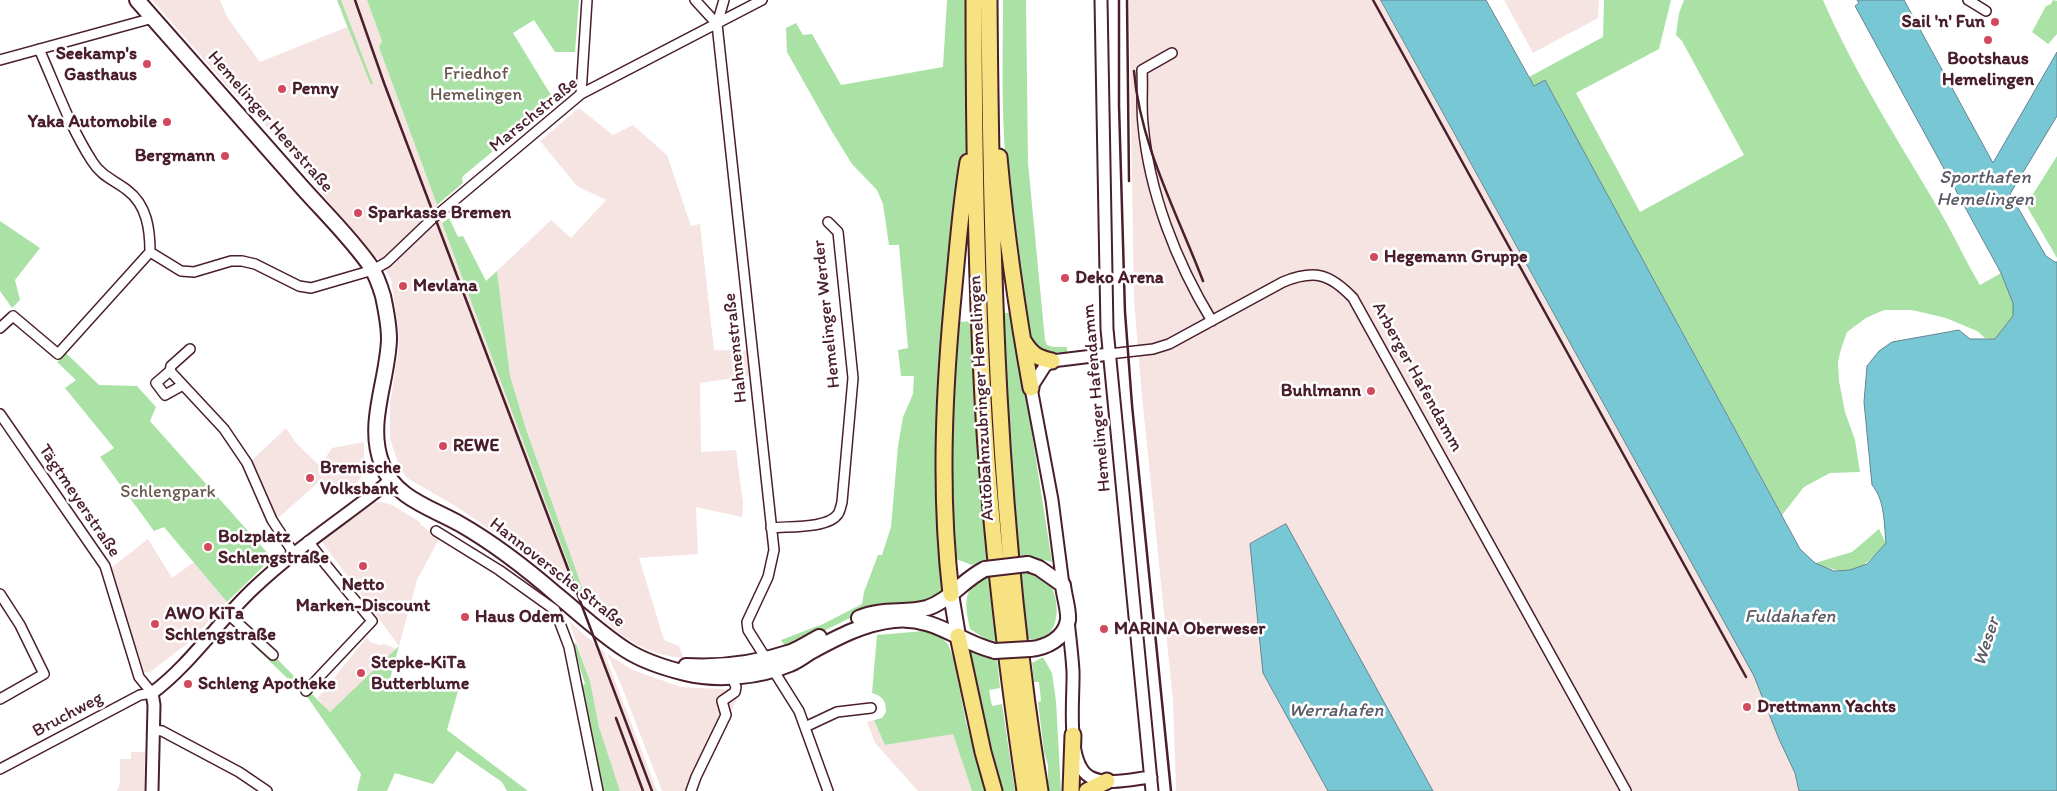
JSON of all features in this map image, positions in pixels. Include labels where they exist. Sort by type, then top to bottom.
[{"type":"highway","name":"Autobahnzubringer Hemelingen","points":[[974,0],[974,128],[983,399],[1005,650],[1024,791]]},
{"type":"highway","name":"Autobahnzubringer Hemelingen","points":[[989,0],[990,178],[996,345],[1005,492],[1020,649],[1040,791]]},
{"type":"highway","points":[[996,0],[998,141],[1004,210],[1031,388]]},
{"type":"highway","points":[[951,594],[944,516],[946,369],[960,220],[974,128]]},
{"type":"highway","points":[[1022,338],[1030,352],[1038,358],[1052,361]]},
{"type":"highway","points":[[958,636],[983,752],[994,791]]},
{"type":"highway","points":[[1071,791],[1073,735]]},
{"type":"highway","points":[[1087,791],[1107,782]]},
{"type":"main road","name":"Hemelinger Heerstraße","points":[[137,0],[332,221],[372,270]]},
{"type":"main road","name":"Hannoversche Straße","points":[[372,270],[381,290],[389,330],[388,352],[376,425],[382,464],[391,480],[413,501],[458,522],[494,545],[539,579],[603,634],[629,652],[657,665],[688,674],[713,677],[732,677],[770,664]]},
{"type":"main road","points":[[1028,564],[1039,568],[1063,585],[1068,620],[1060,636],[1043,647],[1030,650],[995,651],[986,649],[942,627],[921,621],[893,620],[867,624],[839,637],[792,664],[770,664],[863,616],[880,612],[930,607],[951,594],[974,574],[985,569],[1028,564]]},
{"type":"main road","points":[[951,594],[958,636]]},
{"type":"main road","name":"Hannoversche Straße","points":[[657,665],[690,667],[770,664]]},
{"type":"street","points":[[581,94],[587,0]]},
{"type":"street","points":[[695,0],[717,24]]},
{"type":"street","points":[[717,24],[724,0]]},
{"type":"street","name":"Marschstraße","points":[[150,252],[181,271],[194,272],[231,261],[248,262],[299,286],[311,288],[372,270],[388,262],[431,220],[581,94],[762,0]]},
{"type":"street","name":"Hemelinger Hafendamm","points":[[1101,0],[1104,254],[1109,354],[1152,791]]},
{"type":"street","points":[[1968,0],[1986,11]]},
{"type":"street","points":[[0,60],[153,18]]},
{"type":"street","name":"Hahnenstraße","points":[[717,24],[774,550],[771,565],[747,622],[748,630],[770,664]]},
{"type":"street","points":[[0,328],[13,316],[58,354],[150,252],[149,227],[145,211],[138,200],[127,190],[108,179],[92,162],[76,133],[39,49]]},
{"type":"street","points":[[1172,53],[1142,70],[1143,123],[1148,162],[1157,197],[1179,257],[1192,288],[1212,321]]},
{"type":"street","name":"Hemelinger Werder","points":[[771,528],[818,524],[829,521],[838,514],[842,502],[853,378],[838,232],[828,222]]},
{"type":"street","name":"Arberger Hafendamm","points":[[1052,361],[1153,349],[1170,344],[1283,282],[1300,275],[1311,274],[1327,277],[1341,285],[1354,298],[1626,791]]},
{"type":"street","points":[[183,385],[165,394],[156,383],[190,349]]},
{"type":"street","points":[[1052,361],[1045,366],[1031,388],[1052,500],[1063,585]]},
{"type":"street","points":[[170,371],[224,429],[247,462],[272,520],[293,552]]},
{"type":"street","name":"Tägtmeyerstraße","points":[[0,414],[105,566],[139,677],[152,693]]},
{"type":"street","points":[[152,791],[152,693],[168,682],[228,614],[293,552],[353,510],[391,480]]},
{"type":"street","points":[[436,531],[499,570],[555,610],[569,647],[598,791]]},
{"type":"street","points":[[306,690],[372,621],[326,566],[308,541]]},
{"type":"street","points":[[0,594],[20,625],[44,674],[0,699]]},
{"type":"street","points":[[228,614],[273,656]]},
{"type":"street","points":[[1068,620],[1073,672],[1073,735],[1076,755],[1081,770],[1091,778],[1107,782],[1151,776]]},
{"type":"street","points":[[770,664],[799,712],[828,791]]},
{"type":"street","points":[[692,791],[696,777],[726,715],[722,701],[735,692],[736,687],[732,677]]},
{"type":"street","name":"Bruchweg","points":[[0,768],[140,695],[152,693]]},
{"type":"street","points":[[805,727],[837,712],[871,708]]},
{"type":"street","points":[[153,730],[162,731],[214,758],[239,772],[266,791]]},
{"type":"shaded area","points":[[152,0],[220,0],[227,17],[260,62],[347,27],[337,0],[367,0],[382,41],[379,47],[581,598],[550,571],[457,507],[407,478],[399,466],[390,439],[390,404],[399,346],[399,333],[391,279],[379,259],[374,257],[261,120],[228,87]]},
{"type":"shaded area","points":[[1129,0],[1381,0],[1754,676],[1779,739],[1795,773],[1799,791],[1433,791],[1286,524],[1263,673],[1328,791],[1176,791],[1173,701],[1134,301]]},
{"type":"shaded area","points":[[1504,0],[1599,0],[1598,18],[1533,53]]},
{"type":"shaded area","points":[[579,108],[613,135],[633,125],[667,155],[691,226],[700,224],[714,350],[752,351],[755,375],[700,383],[701,452],[736,450],[743,503],[742,517],[696,507],[698,554],[639,558],[664,640],[679,646],[684,659],[664,655],[641,647],[612,628],[588,604],[526,429],[510,376],[497,271],[551,220],[571,238],[606,200],[577,186],[540,141]]},
{"type":"shaded area","points":[[286,428],[296,443],[320,466],[332,448],[364,442],[364,474],[346,496],[321,480],[276,520],[250,462]]},
{"type":"shaded area","points":[[373,502],[392,505],[420,522],[439,539],[417,580],[399,646],[322,542]]},
{"type":"shaded area","name":"AWO KiTa Schlengstraße","points":[[148,539],[172,578],[194,562],[227,602],[187,644],[150,672],[144,672],[111,568]]},
{"type":"shaded area","points":[[569,621],[604,652],[657,791],[620,791],[599,727],[590,681]]},
{"type":"shaded area","name":"Stepke-KiTa Butterblume","points":[[367,637],[370,642],[380,645],[385,644],[396,649],[359,729],[327,710],[318,698]]},
{"type":"shaded area","points":[[607,654],[633,670],[681,687],[741,690],[695,791],[662,791],[620,682]]},
{"type":"shaded area","points":[[874,720],[886,745],[953,733],[972,791],[918,791],[875,743],[867,722]]},
{"type":"shaded area","points":[[131,752],[145,752],[144,791],[117,791],[120,783],[120,759],[131,759]]},
{"type":"green space","points":[[337,0],[341,0],[373,84],[371,85]]},
{"type":"green space","name":"Friedhof Hemelingen","points":[[367,0],[579,0],[575,52],[555,52],[534,20],[513,33],[554,100],[538,114],[536,111],[525,120],[527,123],[463,176],[463,183],[437,205],[379,47],[382,41]]},
{"type":"green space","points":[[947,0],[966,0],[968,136],[960,195],[944,591],[929,602],[856,615],[787,649],[781,640],[823,624],[862,604],[864,592],[878,555],[882,555],[891,527],[898,446],[903,417],[913,394],[914,376],[901,376],[898,350],[908,348],[899,245],[889,245],[883,204],[877,190],[852,164],[787,52],[786,28],[796,23],[803,35],[812,34],[841,85],[943,67]]},
{"type":"green space","points":[[1003,0],[1026,0],[1028,163],[1045,340],[1047,345],[1053,347],[1067,347],[1067,353],[1048,356],[1032,345],[1028,331],[1012,227],[1003,123]]},
{"type":"green space","points":[[1604,0],[1671,0],[1659,49],[1576,93],[1640,212],[1744,155],[1682,41],[1676,35],[1679,13],[1684,0],[1823,0],[1862,80],[1943,217],[1980,285],[2001,273],[2013,303],[2013,316],[1995,339],[1985,338],[1977,331],[1946,318],[1912,310],[1884,310],[1866,318],[1847,332],[1838,362],[1839,381],[1845,412],[1855,440],[1860,472],[1830,473],[1804,487],[1782,515],[1545,80],[1534,86],[1529,77],[1603,37]]},
{"type":"green space","points":[[2053,0],[2057,1],[2057,34],[2048,44],[2032,32],[2046,6],[2051,4]]},
{"type":"green space","points":[[2057,156],[2057,258],[2026,205]]},
{"type":"green space","points":[[449,218],[458,237],[463,236],[486,281],[497,271],[510,376],[526,429],[588,604],[581,598],[442,223]]},
{"type":"green space","points":[[0,221],[40,248],[15,280],[20,300],[12,308],[0,291]]},
{"type":"green space","points":[[1000,313],[1013,313],[1052,562],[1016,555]]},
{"type":"green space","points":[[972,321],[987,559],[972,565],[956,559],[953,470],[955,381],[959,322]]},
{"type":"green space","name":"Schlengpark","points":[[66,353],[99,385],[137,386],[156,407],[150,421],[272,558],[227,602],[164,527],[154,531],[100,457],[114,448],[65,388],[76,380],[57,362]]},
{"type":"green space","points":[[1879,529],[1886,543],[1862,566],[1847,571],[1828,568],[1815,563],[1852,552]]},
{"type":"green space","points":[[1034,572],[1051,585],[1057,608],[1055,623],[1048,634],[1040,639],[1027,639],[1021,573]]},
{"type":"green space","points":[[989,577],[996,641],[987,640],[970,629],[966,604],[969,591],[974,585]]},
{"type":"green space","points":[[240,622],[330,712],[399,646],[390,679],[458,691],[447,730],[528,791],[507,791],[502,782],[457,751],[433,784],[395,773],[387,791],[357,791],[361,774],[308,698],[234,627]]},
{"type":"green space","points":[[924,631],[939,635],[948,644],[954,660],[966,722],[985,791],[972,791],[953,734],[885,745],[874,720],[882,718],[886,712],[883,699],[872,693],[877,635]]},
{"type":"green space","points":[[576,643],[590,681],[599,727],[620,791],[602,791],[580,687],[585,684],[573,645]]},
{"type":"green space","points":[[965,648],[986,658],[997,658],[1000,688],[989,690],[992,706],[1002,704],[1015,791],[1000,791]]},
{"type":"green space","points":[[1043,657],[1052,673],[1056,701],[1061,791],[1045,791],[1044,786],[1048,790],[1048,765],[1044,752],[1038,702],[1041,701],[1039,682],[1034,682],[1032,663]]},
{"type":"water","points":[[1381,0],[1486,0],[1534,86],[1545,80],[1800,549],[1815,563],[1834,571],[1850,570],[1867,564],[1886,543],[1882,505],[1872,485],[1864,402],[1867,366],[1879,351],[1892,342],[1959,330],[1970,339],[1995,339],[2013,316],[2013,303],[2001,273],[1855,6],[1859,3],[1857,0],[1904,0],[1993,163],[2057,52],[2057,116],[2010,194],[2046,256],[2057,262],[2057,791],[1799,791],[1795,773],[1779,739],[1754,676]]},
{"type":"water","name":"Werrahafen","points":[[1286,524],[1433,791],[1328,791],[1263,673],[1250,544]]},
{"type":"railway","points":[[355,0],[384,83],[652,791]]},
{"type":"railway","points":[[1119,0],[1119,105],[1125,312],[1132,405],[1171,791]]},
{"type":"railway","points":[[1127,0],[1129,181]]},
{"type":"railway","points":[[1373,0],[1746,677]]},
{"type":"railway","points":[[1134,71],[1138,98],[1152,152],[1203,281]]},
{"type":"railway","points":[[616,718],[643,791]]},
{"type":"place","name":"Sail 'n' Fun","points":[[1995,22]]},
{"type":"place","name":"Bootshaus Hemelingen","points":[[1988,40]]},
{"type":"place","name":"Seekamp's Gasthaus","points":[[147,64]]},
{"type":"place","name":"Penny","points":[[282,89]]},
{"type":"place","name":"Yaka Automobile","points":[[167,122]]},
{"type":"place","name":"Bergmann","points":[[225,156]]},
{"type":"place","name":"Sparkasse Bremen","points":[[358,213]]},
{"type":"place","name":"Hegemann Gruppe","points":[[1374,257]]},
{"type":"place","name":"Deko Arena","points":[[1065,278]]},
{"type":"place","name":"Mevlana","points":[[403,286]]},
{"type":"place","name":"Buhlmann","points":[[1371,391]]},
{"type":"place","name":"REWE","points":[[443,446]]},
{"type":"place","name":"Bremische Volksbank","points":[[310,478]]},
{"type":"place","name":"Bolzplatz Schlengstraße","points":[[208,547]]},
{"type":"place","name":"Netto Marken-Discount","points":[[363,566]]},
{"type":"place","name":"Haus Odem","points":[[465,617]]},
{"type":"place","name":"AWO KiTa Schlengstraße","points":[[155,624]]},
{"type":"place","name":"MARINA Oberweser","points":[[1104,629]]},
{"type":"place","name":"Stepke-KiTa Butterblume","points":[[361,673]]},
{"type":"place","name":"Schleng Apotheke","points":[[188,684]]},
{"type":"place","name":"Drettmann Yachts","points":[[1747,707]]},
{"type":"water label","name":"Sporthafen Hemelingen","points":[[1985,189]]},
{"type":"water label","name":"Fuldahafen","points":[[1790,617]]},
{"type":"water label","name":"Weser","points":[[1987,642]]}]
